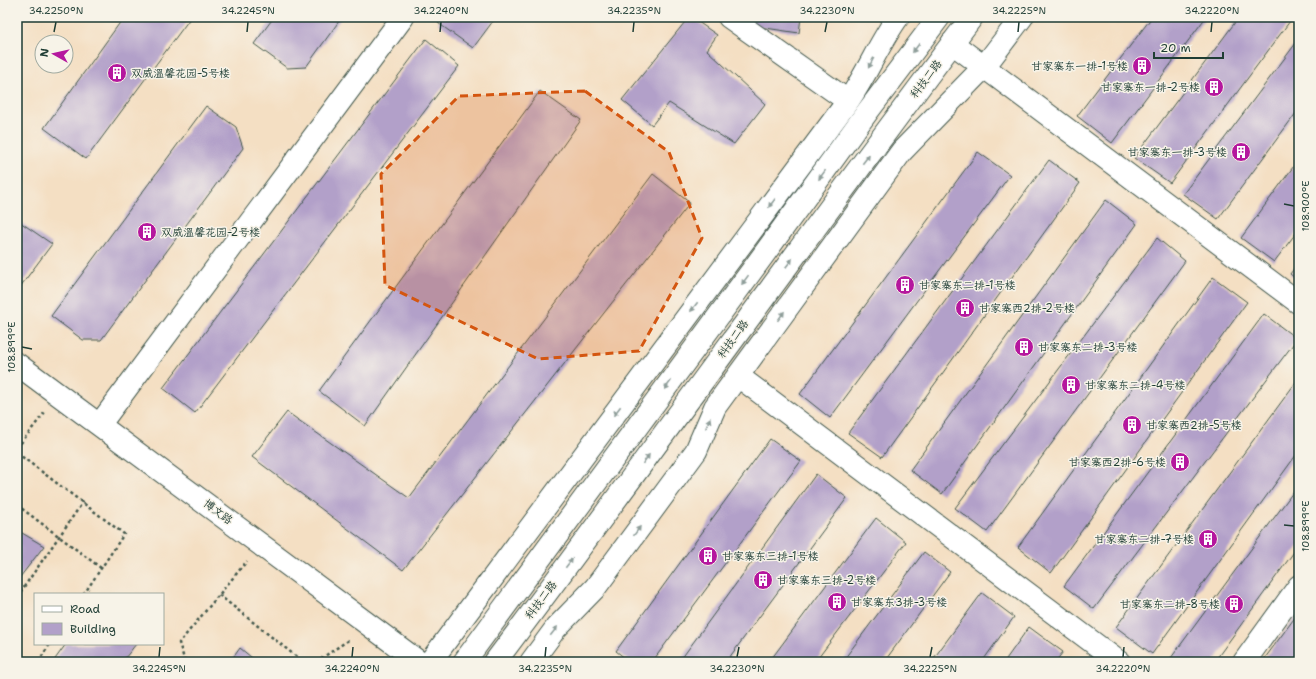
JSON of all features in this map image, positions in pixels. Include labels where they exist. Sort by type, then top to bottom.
[{"type":"street","points":[[100,424],[403,17]]},
{"type":"street","points":[[729,17],[848,101]]},
{"type":"street","points":[[430,662],[848,101],[860,84],[888,31],[898,17]]},
{"type":"street","points":[[464,662],[868,111],[939,17]]},
{"type":"street","name":"科技二路","points":[[495,662],[972,17]]},
{"type":"street","points":[[530,662],[556,628],[595,588],[696,451],[715,407],[902,151],[984,67],[1022,17]]},
{"type":"street","points":[[952,43],[1299,303]]},
{"type":"street","name":"博文路","points":[[17,364],[100,424],[419,662]]},
{"type":"street","points":[[738,376],[1119,662]]},
{"type":"street","points":[[1244,662],[1299,586]]},
{"type":"path","points":[[17,448],[58,394]]},
{"type":"path","points":[[17,453],[124,534],[85,593]]},
{"type":"path","points":[[17,597],[82,502]]},
{"type":"path","points":[[17,504],[102,568]]},
{"type":"path","points":[[185,662],[179,643],[261,544]]},
{"type":"path","points":[[219,595],[304,662]]},
{"type":"path","points":[[316,662],[370,626]]},
{"type":"path","points":[[38,662],[49,645]]},
{"type":"highlighted area","points":[[585,91],[669,152],[702,238],[639,351],[538,359],[385,285],[381,174],[459,96]]},
{"type":"building","name":"双威温馨花园-5号楼","points":[[124,17],[191,17],[86,159],[44,128]]},
{"type":"building","points":[[274,17],[342,17],[306,67],[287,68],[254,44]]},
{"type":"building","points":[[442,17],[496,17],[473,48],[438,23]]},
{"type":"building","points":[[689,17],[717,35],[707,50],[765,104],[734,144],[669,103],[652,125],[622,100]]},
{"type":"building","points":[[746,17],[801,17],[799,33],[745,25]]},
{"type":"building","name":"甘家寨东一排-1号楼","points":[[1152,17],[1206,17],[1112,143],[1077,116]]},
{"type":"building","name":"甘家寨东一排-2号楼","points":[[1239,17],[1293,17],[1170,183],[1134,158]]},
{"type":"building","points":[[426,39],[459,66],[195,413],[163,388]]},
{"type":"building","name":"甘家寨东一排-3号楼","points":[[1299,39],[1299,109],[1218,219],[1183,194]]},
{"type":"building","points":[[540,91],[581,120],[365,426],[319,391]]},
{"type":"building","name":"双威温馨花园-2号楼","points":[[206,106],[236,127],[243,148],[101,340],[83,340],[51,316]]},
{"type":"building","name":"甘家寨东二排-1号楼","points":[[978,152],[1010,175],[830,418],[800,394]]},
{"type":"building","points":[[1299,159],[1299,229],[1274,262],[1241,238]]},
{"type":"building","name":"甘家寨西2排-2号楼","points":[[1049,160],[1080,183],[882,457],[848,433]]},
{"type":"building","points":[[653,174],[690,203],[403,570],[252,457],[287,412],[409,498]]},
{"type":"building","name":"甘家寨东二排-3号楼","points":[[1106,200],[1137,224],[942,494],[910,470]]},
{"type":"building","points":[[17,220],[52,244],[17,291]]},
{"type":"building","name":"甘家寨东二排-4号楼","points":[[1157,238],[1185,261],[987,532],[955,508]]},
{"type":"building","points":[[1299,262],[1299,281],[1290,274]]},
{"type":"building","name":"甘家寨西2排-5号楼","points":[[1213,277],[1247,302],[1051,573],[1018,547]]},
{"type":"building","name":"甘家寨西2排-6号楼","points":[[1264,314],[1297,339],[1094,609],[1064,586]]},
{"type":"building","name":"甘家寨东二排-7号楼","points":[[1299,378],[1299,451],[1152,654],[1116,627]]},
{"type":"building","name":"甘家寨东三排-1号楼","points":[[770,439],[801,461],[652,662],[630,662],[616,651]]},
{"type":"building","name":"甘家寨东三排-2号楼","points":[[816,474],[847,498],[726,662],[679,662]]},
{"type":"building","name":"甘家寨东二排-8号楼","points":[[1299,484],[1299,545],[1214,662],[1168,662]]},
{"type":"building","name":"甘家寨东3排-3号楼","points":[[876,518],[906,542],[815,662],[769,662]]},
{"type":"building","points":[[17,530],[44,546],[17,581]]},
{"type":"building","points":[[924,552],[950,572],[884,662],[842,662]]},
{"type":"building","points":[[982,593],[1014,617],[982,662],[931,662]]},
{"type":"building","points":[[1299,612],[1299,662],[1262,662]]},
{"type":"building","points":[[1029,627],[1063,652],[1055,662],[1004,662]]},
{"type":"building","points":[[65,645],[135,645],[122,662],[53,662]]},
{"type":"building","points":[[240,648],[257,662],[230,662]]},
{"type":"place","name":"甘家寨东一排-1号楼","points":[[1142,66]]},
{"type":"place","name":"双威温馨花园-5号楼","points":[[117,73]]},
{"type":"place","name":"甘家寨东一排-2号楼","points":[[1214,87]]},
{"type":"place","name":"甘家寨东一排-3号楼","points":[[1241,152]]},
{"type":"place","name":"双威温馨花园-2号楼","points":[[147,232]]},
{"type":"place","name":"甘家寨东二排-1号楼","points":[[905,285]]},
{"type":"place","name":"甘家寨西2排-2号楼","points":[[965,308]]},
{"type":"place","name":"甘家寨东二排-3号楼","points":[[1024,347]]},
{"type":"place","name":"甘家寨东二排-4号楼","points":[[1071,385]]},
{"type":"place","name":"甘家寨西2排-5号楼","points":[[1132,425]]},
{"type":"place","name":"甘家寨西2排-6号楼","points":[[1180,462]]},
{"type":"place","name":"甘家寨东二排-7号楼","points":[[1208,539]]},
{"type":"place","name":"甘家寨东三排-1号楼","points":[[708,556]]},
{"type":"place","name":"甘家寨东三排-2号楼","points":[[763,580]]},
{"type":"place","name":"甘家寨东3排-3号楼","points":[[837,602]]},
{"type":"place","name":"甘家寨东二排-8号楼","points":[[1234,604]]}]
